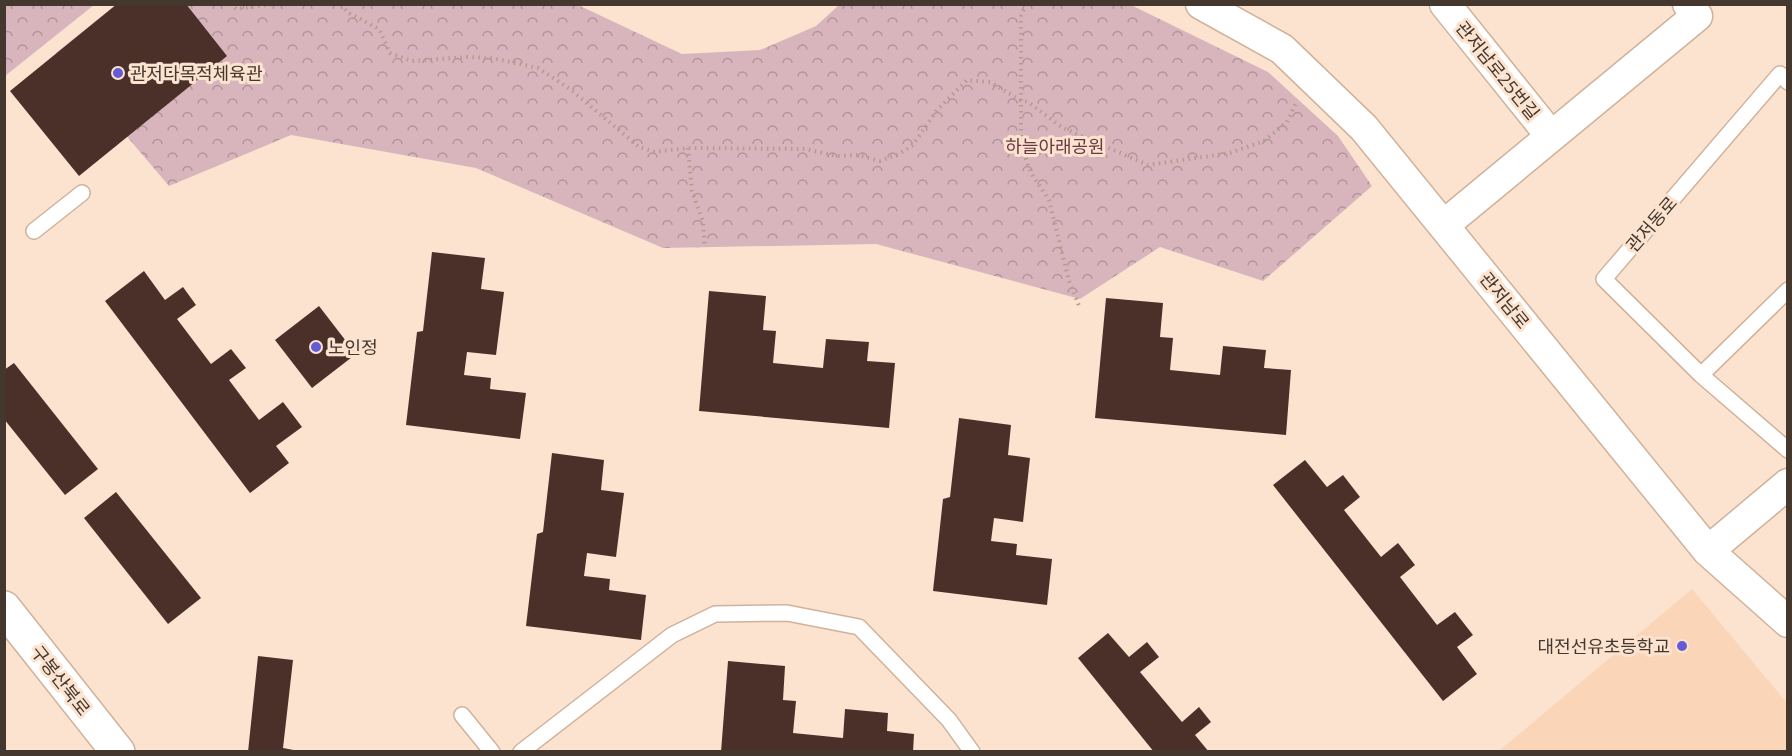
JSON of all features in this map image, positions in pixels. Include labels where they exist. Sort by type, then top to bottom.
[{"type":"main road","name":"구봉산북로","points":[[4,608],[118,752]]},
{"type":"street","name":"관저남로","points":[[1201,4],[1282,49],[1364,128],[1708,551],[1788,622]]},
{"type":"street","name":"관저남로25번길","points":[[1444,4],[1551,136]]},
{"type":"street","points":[[1444,225],[1551,136],[1693,10]]},
{"type":"street","points":[[1708,551],[1788,484]]},
{"type":"lane","name":"관저동로","points":[[1788,82],[1780,74],[1604,279],[1701,375],[1788,450]]},
{"type":"lane","points":[[34,231],[82,194]]},
{"type":"lane","points":[[1701,375],[1788,290]]},
{"type":"lane","points":[[521,752],[672,634],[715,614],[787,613],[860,627],[949,720],[972,752]]},
{"type":"lane","points":[[462,715],[492,752]]},
{"type":"path","points":[[230,4],[236,9],[275,4]]},
{"type":"path","points":[[342,4],[347,12],[379,29],[390,53],[412,62],[484,58],[515,61],[538,68],[570,89],[639,147],[655,152],[688,148],[805,149],[837,156],[858,155],[880,161],[899,154],[913,145],[937,110],[967,80],[990,82],[1020,100],[1028,102],[1063,128],[1148,165],[1230,153],[1264,141],[1287,122],[1299,96]]},
{"type":"path","points":[[1026,4],[1021,16],[1021,144],[1031,173],[1049,201],[1069,281],[1080,308]]},
{"type":"path","points":[[688,148],[692,190],[703,222],[705,247]]},
{"type":"shaded area","name":"대전선유초등학교","points":[[1692,589],[1787,703],[1787,751],[1499,751]]},
{"type":"green space","points":[[5,4],[94,4],[94,5],[5,76]]},
{"type":"green space","name":"하늘아래공원","points":[[117,4],[578,5],[682,54],[760,50],[816,26],[839,5],[1131,5],[1268,72],[1338,136],[1372,186],[1263,281],[1160,247],[1080,299],[876,244],[663,248],[476,168],[291,135],[169,186],[56,53]]},
{"type":"building","name":"관저다목적체육관","points":[[117,4],[186,4],[227,56],[79,176],[10,91]]},
{"type":"building","points":[[432,252],[485,258],[481,289],[504,292],[496,355],[467,352],[464,375],[491,378],[490,389],[526,393],[520,439],[406,425],[417,332],[423,331]]},
{"type":"building","points":[[144,271],[165,300],[183,287],[196,305],[177,319],[211,364],[231,349],[246,368],[229,380],[259,420],[283,402],[302,427],[276,446],[289,463],[250,493],[105,301]]},
{"type":"building","points":[[709,291],[766,296],[763,330],[776,331],[773,363],[823,368],[826,339],[869,342],[867,361],[895,363],[889,428],[699,411]]},
{"type":"building","points":[[1106,298],[1163,303],[1160,337],[1173,338],[1170,370],[1220,375],[1223,346],[1266,350],[1264,368],[1291,370],[1286,435],[1095,418]]},
{"type":"building","name":"노인정","points":[[319,306],[356,354],[312,388],[275,340]]},
{"type":"building","points":[[14,363],[98,469],[65,495],[4,419],[4,370]]},
{"type":"building","points":[[959,418],[1011,425],[1008,455],[1030,458],[1023,522],[994,518],[991,541],[1017,544],[1016,555],[1052,559],[1047,605],[933,591],[943,499],[950,497]]},
{"type":"building","points":[[552,453],[604,460],[601,490],[624,493],[616,557],[587,553],[584,576],[610,579],[609,590],[646,595],[641,640],[526,626],[537,534],[543,532]]},
{"type":"building","points":[[1305,460],[1327,487],[1343,475],[1360,497],[1344,510],[1381,557],[1398,543],[1415,565],[1400,577],[1437,625],[1455,612],[1473,635],[1457,647],[1477,674],[1443,701],[1273,485]]},
{"type":"building","points":[[116,492],[201,598],[168,624],[84,518]]},
{"type":"building","points":[[1108,633],[1129,657],[1147,642],[1159,657],[1140,672],[1182,722],[1199,707],[1211,722],[1195,735],[1209,752],[1154,752],[1078,658]]},
{"type":"building","points":[[258,656],[293,660],[283,748],[304,752],[248,752]]},
{"type":"building","points":[[728,661],[785,666],[783,700],[796,701],[793,733],[843,738],[845,709],[888,713],[887,731],[914,734],[913,752],[721,752]]},
{"type":"place","name":"관저다목적체육관","points":[[118,73]]},
{"type":"place","name":"노인정","points":[[316,347]]},
{"type":"place","name":"대전선유초등학교","points":[[1682,646]]}]
